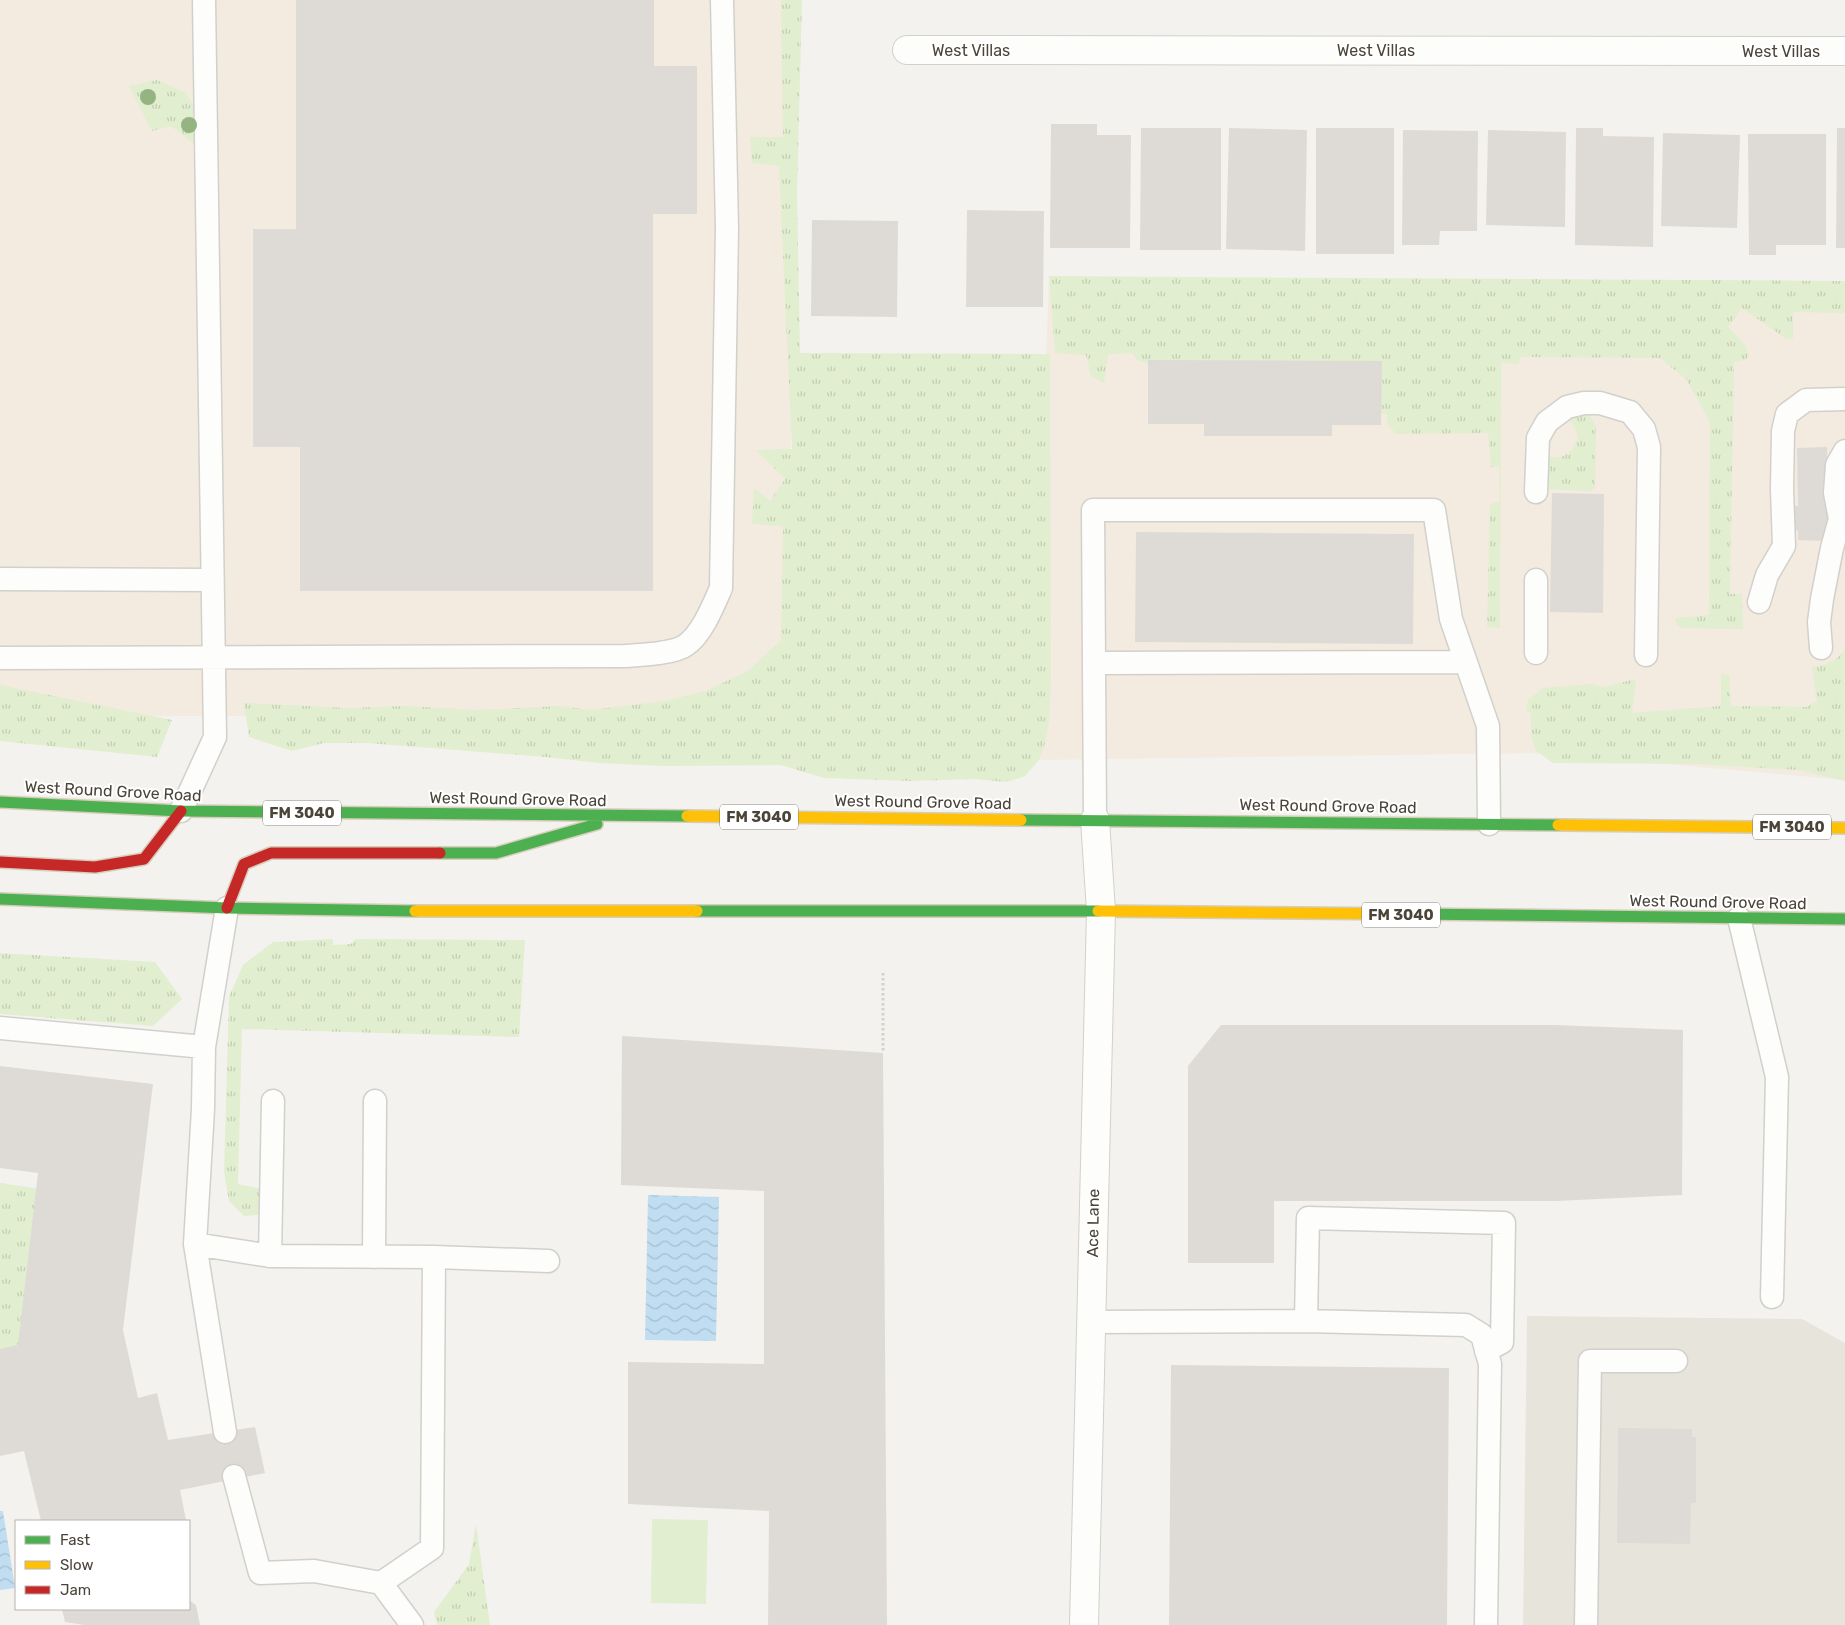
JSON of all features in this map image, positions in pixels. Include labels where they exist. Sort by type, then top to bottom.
[{"type":"main road","name":"West Round Grove Road","points":[[0,802],[181,812],[1845,828]]},
{"type":"main road","points":[[0,862],[95,866],[144,859],[181,812]]},
{"type":"main road","points":[[227,908],[244,864],[271,853],[496,853],[627,816]]},
{"type":"main road","name":"West Round Grove Road","points":[[0,899],[227,908],[428,911],[1101,911],[1845,919]]},
{"type":"street","name":"West Villas","points":[[907,50],[1845,51]]},
{"type":"street","name":"Ace Lane","points":[[1084,1625],[1101,911],[1095,820]]},
{"type":"lane","points":[[181,812],[215,738],[204,0]]},
{"type":"lane","points":[[0,658],[624,656],[656,654],[686,646],[705,623],[721,588],[727,228],[722,0]]},
{"type":"lane","points":[[1759,602],[1767,576],[1784,546],[1782,490],[1783,431],[1787,414],[1806,400],[1845,398]]},
{"type":"lane","points":[[1536,492],[1538,438],[1547,422],[1567,407],[1584,403],[1600,403],[1630,412],[1644,429],[1650,447],[1646,655]]},
{"type":"lane","points":[[1821,648],[1819,622],[1822,599],[1840,519],[1835,493],[1837,465],[1845,451]]},
{"type":"lane","points":[[1095,820],[1094,510],[1434,510],[1451,619],[1488,726],[1489,824]]},
{"type":"lane","points":[[0,580],[212,580]]},
{"type":"lane","points":[[1536,580],[1536,653]]},
{"type":"lane","points":[[1094,663],[1466,662]]},
{"type":"lane","points":[[225,1432],[195,1244],[203,1109],[204,1047],[227,908]]},
{"type":"lane","points":[[1739,918],[1777,1077],[1772,1297]]},
{"type":"lane","points":[[0,1028],[204,1047]]},
{"type":"lane","points":[[270,1256],[273,1101]]},
{"type":"lane","points":[[374,1257],[376,1101]]},
{"type":"lane","points":[[1306,1321],[1308,1218],[1504,1223],[1502,1342],[1486,1351]]},
{"type":"lane","points":[[195,1244],[270,1256],[548,1261]]},
{"type":"lane","points":[[381,1583],[432,1548],[434,1258]]},
{"type":"lane","points":[[1091,1322],[1306,1321],[1466,1324],[1482,1335],[1490,1364],[1486,1625]]},
{"type":"lane","points":[[1586,1625],[1590,1361],[1676,1361]]},
{"type":"lane","points":[[234,1476],[260,1573],[314,1571],[381,1583],[412,1625]]},
{"type":"path","points":[[883,973],[884,1053]]},
{"type":"shaded area","points":[[0,0],[798,0],[797,193],[784,716],[0,716]]},
{"type":"shaded area","points":[[1049,279],[1845,285],[1845,780],[1542,753],[1039,760]]},
{"type":"shaded area","points":[[1527,1316],[1802,1319],[1845,1343],[1845,1625],[1523,1625]]},
{"type":"green space","points":[[781,0],[802,0],[797,193],[800,353],[1050,354],[1051,677],[1049,721],[1045,743],[1039,760],[1025,776],[1007,782],[974,779],[910,781],[824,778],[781,765],[663,766],[599,763],[367,743],[324,743],[292,751],[249,737],[244,703],[348,708],[407,706],[476,710],[560,706],[591,710],[665,701],[706,691],[748,671],[781,640],[783,526],[752,524],[754,488],[770,501],[785,479],[756,450],[792,449],[779,166],[752,163],[750,137],[783,137]]},
{"type":"green space","points":[[157,80],[186,93],[202,118],[194,144],[171,126],[152,131],[129,86]]},
{"type":"green space","points":[[1049,276],[1845,281],[1845,313],[1793,312],[1793,339],[1785,338],[1742,308],[1728,327],[1745,345],[1749,356],[1745,360],[1734,362],[1730,594],[1742,594],[1743,629],[1681,628],[1675,620],[1676,618],[1709,615],[1710,422],[1686,379],[1660,358],[1520,357],[1519,364],[1501,363],[1500,628],[1487,627],[1490,504],[1499,502],[1499,467],[1491,467],[1488,433],[1396,434],[1388,425],[1387,414],[1157,367],[1137,360],[1132,353],[1108,354],[1104,383],[1091,376],[1086,355],[1055,353]]},
{"type":"green space","points":[[1580,414],[1590,416],[1596,426],[1595,488],[1591,491],[1545,489],[1546,457],[1563,456],[1572,449],[1578,438],[1574,426],[1566,418]]},
{"type":"green space","points":[[1845,650],[1845,781],[1799,770],[1696,764],[1553,763],[1536,751],[1531,735],[1531,713],[1526,711],[1528,700],[1543,688],[1591,684],[1604,687],[1636,679],[1632,713],[1721,706],[1721,674],[1729,675],[1731,706],[1807,707],[1817,701],[1812,667],[1830,662]]},
{"type":"green space","points":[[0,685],[172,720],[157,757],[0,741]]},
{"type":"green space","points":[[333,939],[333,945],[351,944],[355,939],[525,940],[519,1037],[242,1029],[238,1184],[267,1190],[266,1214],[244,1216],[229,1201],[224,1172],[229,997],[243,965],[273,942]]},
{"type":"green space","points":[[0,953],[155,962],[182,999],[153,1026],[0,1014]]},
{"type":"green space","points":[[0,1183],[41,1189],[27,1345],[0,1352]]},
{"type":"green space","points":[[652,1519],[708,1520],[706,1604],[651,1603]]},
{"type":"green space","points":[[476,1524],[490,1625],[437,1625],[434,1612],[469,1564]]},
{"type":"water","points":[[648,1195],[719,1197],[716,1341],[645,1340]]},
{"type":"water","points":[[0,1511],[3,1511],[15,1588],[0,1590]]},
{"type":"building","points":[[296,0],[654,0],[654,66],[697,66],[697,214],[653,214],[653,591],[300,591],[300,447],[253,447],[253,229],[296,229]]},
{"type":"building","points":[[1051,124],[1097,124],[1097,135],[1131,135],[1130,248],[1050,248]]},
{"type":"building","points":[[1141,128],[1221,128],[1221,250],[1140,250]]},
{"type":"building","points":[[1229,128],[1307,130],[1305,251],[1226,249]]},
{"type":"building","points":[[1316,128],[1394,128],[1394,254],[1316,254]]},
{"type":"building","points":[[1576,128],[1603,128],[1603,136],[1654,137],[1653,247],[1575,245]]},
{"type":"building","points":[[1837,128],[1845,128],[1845,248],[1836,248]]},
{"type":"building","points":[[1403,130],[1478,131],[1477,231],[1440,231],[1439,245],[1402,245]]},
{"type":"building","points":[[1488,130],[1566,132],[1565,227],[1486,225]]},
{"type":"building","points":[[1663,133],[1740,135],[1737,228],[1661,226]]},
{"type":"building","points":[[1748,134],[1826,134],[1826,245],[1776,245],[1776,255],[1749,255]]},
{"type":"building","points":[[967,210],[1044,211],[1043,307],[966,307]]},
{"type":"building","points":[[812,220],[898,221],[897,317],[811,316]]},
{"type":"building","points":[[1148,360],[1382,361],[1381,425],[1332,425],[1332,436],[1204,436],[1204,424],[1148,424]]},
{"type":"building","points":[[1827,447],[1828,505],[1836,507],[1825,541],[1798,540],[1798,531],[1788,527],[1788,506],[1798,506],[1797,448]]},
{"type":"building","points":[[1552,493],[1604,494],[1603,613],[1550,612]]},
{"type":"building","points":[[1136,532],[1414,534],[1413,644],[1135,642]]},
{"type":"building","points":[[1221,1025],[1556,1025],[1683,1030],[1682,1195],[1556,1201],[1274,1201],[1274,1263],[1188,1263],[1188,1066]]},
{"type":"building","points":[[622,1036],[883,1053],[887,1625],[768,1625],[769,1511],[628,1504],[628,1362],[764,1364],[764,1191],[621,1185]]},
{"type":"building","points":[[0,1066],[153,1084],[123,1330],[138,1398],[157,1393],[168,1440],[255,1427],[265,1473],[180,1490],[186,1520],[41,1520],[24,1451],[0,1456],[0,1349],[18,1345],[38,1173],[0,1168]]},
{"type":"building","points":[[1171,1365],[1449,1368],[1447,1625],[1169,1625]]},
{"type":"building","points":[[1618,1428],[1692,1429],[1692,1437],[1696,1437],[1696,1503],[1691,1503],[1690,1544],[1617,1543]]},
{"type":"building","points":[[190,1601],[196,1605],[200,1625],[84,1625],[65,1622],[62,1610],[190,1610]]},
{"type":"traffic: fast","points":[[0,802],[181,811],[687,816]]},
{"type":"traffic: fast","points":[[1021,820],[1558,825]]},
{"type":"traffic: fast","points":[[440,853],[496,853],[597,824]]},
{"type":"traffic: fast","points":[[0,899],[227,908],[415,911]]},
{"type":"traffic: fast","points":[[697,911],[1098,911]]},
{"type":"traffic: fast","points":[[1411,914],[1845,919]]},
{"type":"traffic: slow","points":[[687,816],[1021,820]]},
{"type":"traffic: slow","points":[[1558,825],[1845,828]]},
{"type":"traffic: slow","points":[[415,911],[697,911]]},
{"type":"traffic: slow","points":[[1098,911],[1411,914]]},
{"type":"traffic: jam","points":[[0,862],[95,867],[144,859],[181,811]]},
{"type":"traffic: jam","points":[[227,908],[244,864],[271,853],[440,853]]}]
